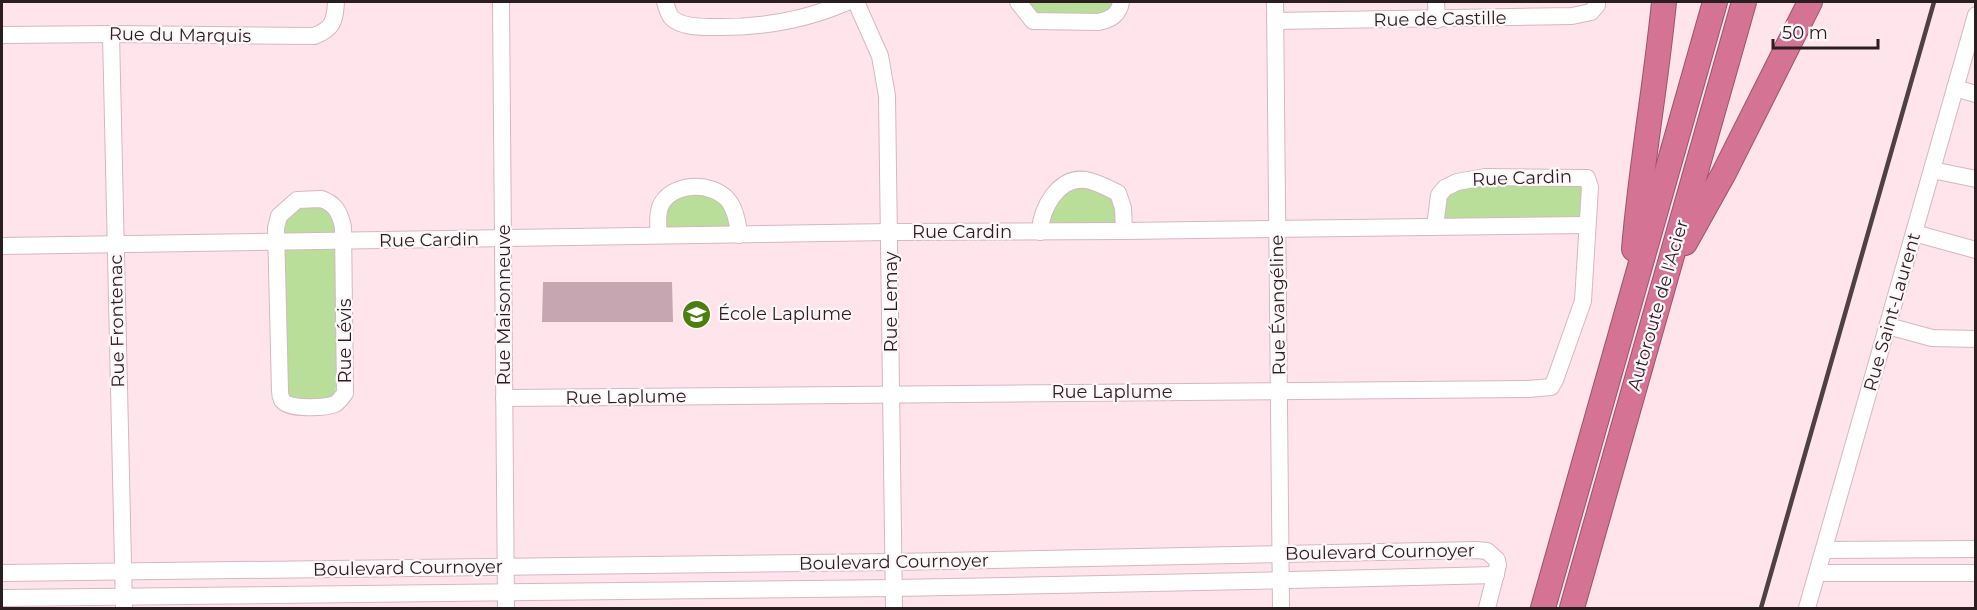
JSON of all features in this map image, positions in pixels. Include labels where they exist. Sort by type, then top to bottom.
[{"type":"highway","points":[[1629,304],[1639,189],[1653,108],[1664,2]]},
{"type":"highway","name":"Autoroute de l'Acier","points":[[1543,609],[1715,2]]},
{"type":"highway","name":"Autoroute de l'Acier","points":[[1572,609],[1744,2]]},
{"type":"highway","points":[[1664,282],[1724,173],[1810,2]]},
{"type":"street","name":"Rue du Marquis","points":[[2,35],[314,36],[326,32],[333,22],[336,2]]},
{"type":"street","name":"Rue Maisonneuve","points":[[501,2],[506,609]]},
{"type":"street","points":[[665,2],[673,20],[683,24],[734,28],[796,19],[846,2]]},
{"type":"street","name":"Rue Lemay","points":[[856,2],[880,56],[886,84],[894,609]]},
{"type":"street","points":[[1018,2],[1034,21],[1098,22],[1107,21],[1113,17],[1120,10],[1121,2]]},
{"type":"street","name":"Rue Évangéline","points":[[1275,2],[1281,609]]},
{"type":"street","points":[[1436,2],[1437,20]]},
{"type":"street","name":"Rue de Castille","points":[[1275,21],[1572,16],[1591,12],[1597,2]]},
{"type":"street","name":"Rue Saint-Laurent","points":[[1807,609],[1976,15]]},
{"type":"street","name":"Rue Frontenac","points":[[111,34],[124,602]]},
{"type":"street","points":[[1955,88],[1976,94]]},
{"type":"street","points":[[1932,170],[1974,174]]},
{"type":"street","name":"Rue Cardin","points":[[2,246],[659,235],[1277,230],[1587,225],[1590,187],[1587,178],[1485,177],[1457,182],[1445,188],[1439,195],[1435,227]]},
{"type":"street","points":[[1040,232],[1042,215],[1050,199],[1076,180],[1088,180],[1118,193],[1123,208],[1124,231]]},
{"type":"street","points":[[659,235],[659,209],[664,200],[680,189],[691,187],[716,191],[728,199],[738,221],[739,235]]},
{"type":"street","points":[[276,242],[279,216],[297,200],[309,199],[330,202],[340,216],[344,241]]},
{"type":"street","name":"Rue Laplume","points":[[504,398],[892,396],[1551,387],[1583,301],[1587,225]]},
{"type":"street","points":[[1914,233],[1976,250]]},
{"type":"street","name":"Rue Lévis","points":[[276,242],[281,399],[285,404],[292,406],[310,407],[333,405],[345,393],[344,241]]},
{"type":"street","points":[[1888,326],[1932,338],[1976,339]]},
{"type":"street","points":[[1824,550],[1976,549]]},
{"type":"street","name":"Boulevard Cournoyer","points":[[2,573],[893,562],[1476,550],[1487,551],[1495,556],[1498,565],[1496,575],[1281,581],[894,588],[506,590],[124,602],[2,598]]},
{"type":"street","points":[[1818,573],[1976,573]]},
{"type":"street","points":[[1487,609],[1496,575]]},
{"type":"green space","points":[[1021,2],[1118,2],[1107,19],[1034,19]]},
{"type":"green space","points":[[1583,177],[1586,224],[1436,226],[1445,189]]},
{"type":"green space","points":[[1067,184],[1115,195],[1121,226],[1041,226]]},
{"type":"green space","points":[[716,192],[739,231],[661,232],[665,201],[673,195]]},
{"type":"green space","points":[[291,202],[329,203],[344,241],[336,386],[335,395],[331,401],[285,402],[279,216]]},
{"type":"building","points":[[543,282],[672,282],[673,322],[542,322]]},
{"type":"railway","points":[[1761,608],[1934,2]]},
{"type":"place","name":"École Laplume","points":[[697,314]]}]
